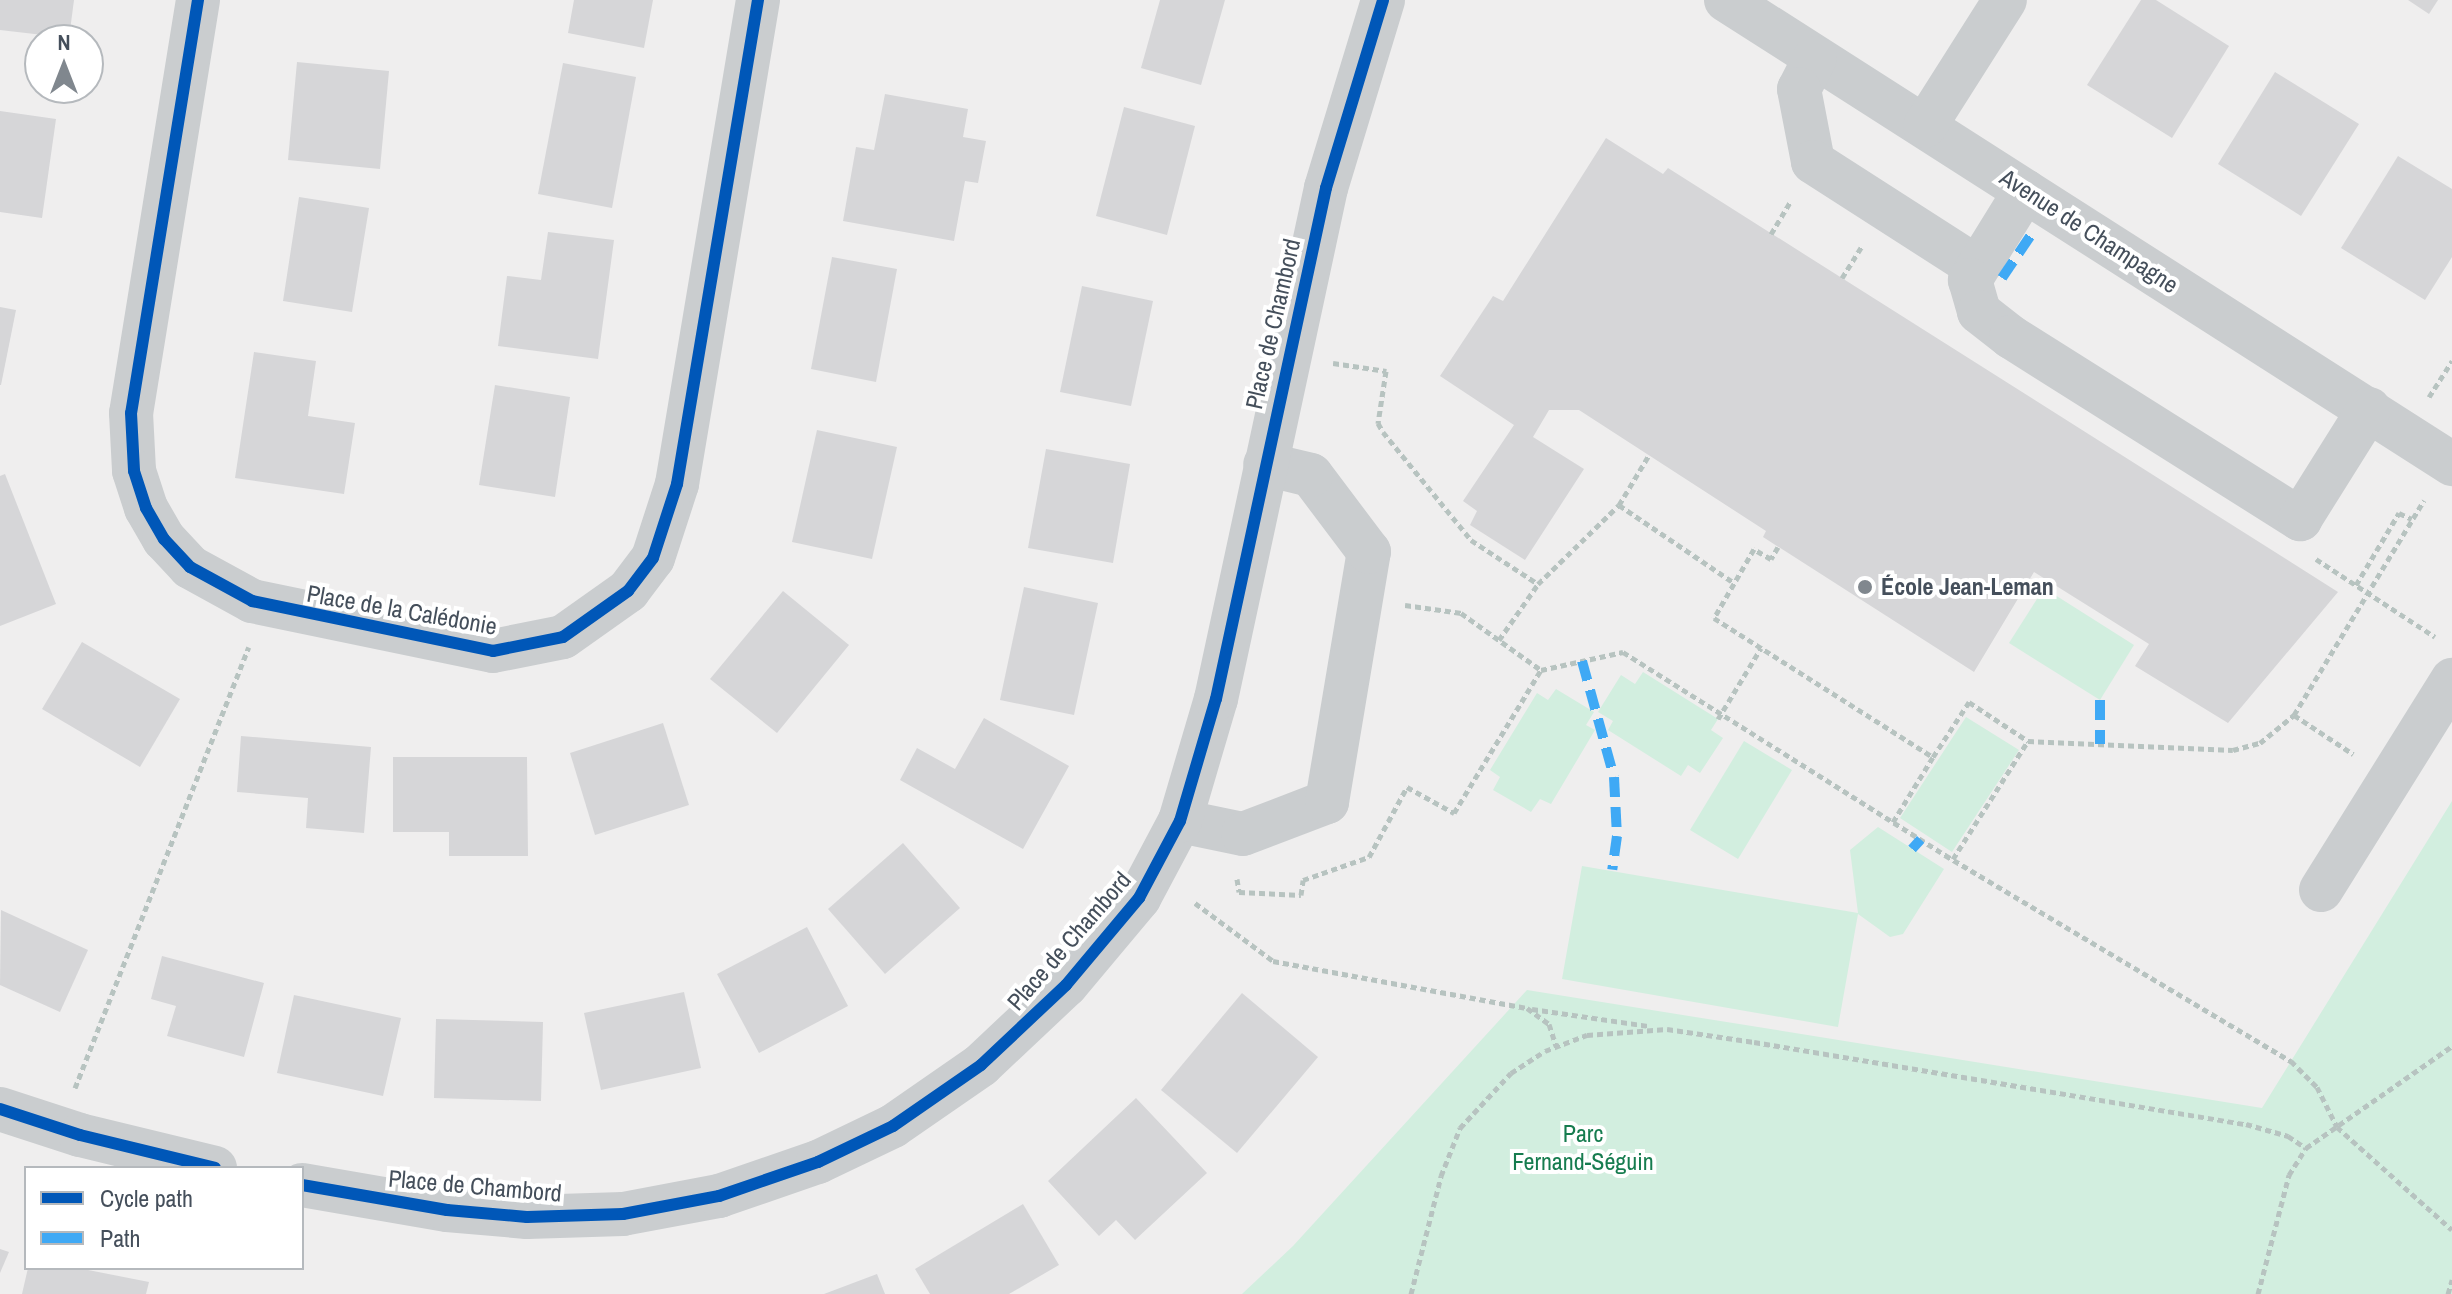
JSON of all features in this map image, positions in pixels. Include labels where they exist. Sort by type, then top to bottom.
[{"type":"street","name":"Place de la Calédonie","points":[[198,0],[131,413],[134,471],[146,508],[164,539],[190,567],[252,601],[493,651],[563,637],[628,591],[653,558],[677,484],[758,0]]},
{"type":"street","name":"Place de Chambord","points":[[304,1185],[447,1210],[593,1217],[719,1196],[818,1162],[924,1107],[1010,1040],[1066,985],[1139,898],[1180,821],[1216,699],[1326,188],[1383,0]]},
{"type":"street","name":"Avenue de Champagne","points":[[1726,0],[2369,409],[2442,475]]},
{"type":"street","points":[[1925,126],[2005,0]]},
{"type":"street","points":[[1815,58],[1799,89],[1813,162],[1975,266]]},
{"type":"street","points":[[2025,191],[1975,266],[1970,280],[1974,302],[2011,337],[2300,519],[2369,409]]},
{"type":"street","points":[[1180,821],[1220,833],[1243,834],[1327,802],[1369,552],[1311,475],[1265,464]]},
{"type":"street","points":[[2321,890],[2452,680]]},
{"type":"street","points":[[0,1109],[80,1135],[207,1166]]},
{"type":"path","points":[[1771,234],[1793,198]]},
{"type":"path","points":[[1842,278],[1864,242]]},
{"type":"path","points":[[2420,412],[2452,361]]},
{"type":"path","points":[[1332,363],[1386,371],[1378,423],[1383,432],[1471,540],[1538,584]]},
{"type":"path","points":[[1499,640],[1538,584],[1619,505],[1649,455]]},
{"type":"path","points":[[1893,822],[1969,702],[2028,741],[2233,750],[2260,743],[2294,715],[2412,519],[2442,475]]},
{"type":"path","points":[[1619,505],[1734,583]]},
{"type":"path","points":[[2356,585],[2399,513],[2412,519]]},
{"type":"path","points":[[1778,547],[1771,559],[1754,549],[1714,618],[1933,757]]},
{"type":"path","points":[[1396,604],[1461,613],[1541,670]]},
{"type":"path","points":[[71,1100],[255,631]]},
{"type":"path","points":[[1720,716],[1761,648]]},
{"type":"path","points":[[1237,879],[1239,892],[1301,895],[1303,880],[1369,857],[1407,787],[1454,813],[1541,670],[1623,652],[1720,716],[1953,859],[2291,1061],[2317,1087],[2337,1127],[2452,1230]]},
{"type":"path","points":[[2294,715],[2339,745]]},
{"type":"path","points":[[1508,724],[1515,730]]},
{"type":"path","points":[[1953,859],[2028,741]]},
{"type":"path","points":[[1769,757],[1775,747]]},
{"type":"path","points":[[1195,903],[1273,961],[1527,1008],[2246,1124],[2288,1136],[2306,1148]]},
{"type":"path","points":[[1527,1008],[1549,1024],[1556,1046]]},
{"type":"path","points":[[1411,1294],[1441,1176],[1460,1128],[1511,1073],[1556,1046],[1600,1033],[1667,1029]]},
{"type":"path","points":[[2258,1294],[2289,1175],[2306,1148],[2452,1046]]},
{"type":"path","points":[[2448,1294],[2452,1280]]},
{"type":"green space","points":[[2044,588],[2134,645],[2100,700],[2009,643]]},
{"type":"green space","points":[[1643,672],[1718,719],[1711,730],[1723,738],[1700,773],[1688,765],[1681,776],[1608,730],[1613,721],[1598,712],[1621,675],[1635,684]]},
{"type":"green space","points":[[1556,689],[1594,712],[1586,725],[1595,730],[1551,804],[1540,799],[1531,812],[1493,790],[1500,777],[1490,770],[1537,693],[1548,700]]},
{"type":"green space","points":[[1966,717],[2019,750],[1952,852],[1900,818]]},
{"type":"green space","points":[[1744,741],[1792,770],[1738,859],[1690,830]]},
{"type":"green space","name":"Parc Fernand-Séguin","points":[[2452,801],[2452,1294],[1242,1294],[1293,1246],[1527,990],[2262,1108]]},
{"type":"green space","points":[[1878,827],[1944,869],[1903,934],[1890,937],[1858,914],[1838,1027],[1562,979],[1582,866],[1858,913],[1850,850]]},
{"type":"building","points":[[0,0],[74,0],[71,24],[24,24],[24,33],[0,30]]},
{"type":"building","points":[[574,0],[653,0],[644,48],[568,33]]},
{"type":"building","points":[[1160,0],[1225,0],[1201,85],[1141,68]]},
{"type":"building","points":[[2141,0],[2156,0],[2229,46],[2172,138],[2087,85]]},
{"type":"building","points":[[2408,0],[2438,0],[2429,14]]},
{"type":"building","points":[[297,62],[389,71],[380,169],[288,160]]},
{"type":"building","points":[[563,63],[636,77],[612,208],[538,194]]},
{"type":"building","points":[[2275,72],[2359,124],[2301,216],[2218,164]]},
{"type":"building","points":[[885,94],[968,109],[963,137],[986,141],[978,183],[965,181],[954,241],[843,221],[856,147],[874,150]]},
{"type":"building","points":[[1124,107],[1195,126],[1167,235],[1096,216]]},
{"type":"building","points":[[0,111],[56,119],[42,218],[0,212]]},
{"type":"building","points":[[1606,138],[1663,174],[1668,168],[2338,592],[2228,723],[2135,666],[2149,644],[2034,572],[1974,672],[1763,537],[1766,531],[1579,410],[1549,410],[1533,437],[1584,469],[1525,560],[1470,525],[1477,511],[1463,501],[1514,425],[1440,376],[1493,296],[1503,301]]},
{"type":"building","points":[[2398,156],[2452,189],[2452,257],[2425,300],[2341,248]]},
{"type":"building","points":[[299,197],[369,208],[352,312],[283,301]]},
{"type":"building","points":[[548,232],[614,240],[598,359],[498,346],[507,276],[541,280]]},
{"type":"building","points":[[832,257],[897,269],[876,382],[811,369]]},
{"type":"building","points":[[1082,286],[1153,301],[1131,406],[1060,392]]},
{"type":"building","points":[[0,307],[16,310],[1,385],[0,385]]},
{"type":"building","points":[[254,352],[316,361],[308,416],[355,423],[344,494],[235,478]]},
{"type":"building","points":[[495,385],[570,397],[555,497],[479,485]]},
{"type":"building","points":[[817,430],[897,447],[872,559],[792,542]]},
{"type":"building","points":[[1046,449],[1130,464],[1113,563],[1028,548]]},
{"type":"building","points":[[5,474],[56,604],[0,626],[0,476]]},
{"type":"building","points":[[1024,587],[1098,603],[1074,715],[1000,700]]},
{"type":"building","points":[[783,591],[849,645],[777,733],[710,679]]},
{"type":"building","points":[[82,642],[180,699],[140,767],[42,709]]},
{"type":"building","points":[[984,718],[1069,766],[1023,849],[900,780],[917,748],[955,769]]},
{"type":"building","points":[[663,723],[689,805],[595,835],[570,753]]},
{"type":"building","points":[[241,736],[371,747],[364,833],[306,828],[308,798],[237,792]]},
{"type":"building","points":[[393,757],[527,757],[528,856],[449,856],[449,832],[393,832]]},
{"type":"building","points":[[903,843],[960,908],[885,974],[828,909]]},
{"type":"building","points":[[1,910],[88,950],[60,1012],[0,985]]},
{"type":"building","points":[[807,927],[848,1006],[759,1053],[717,974]]},
{"type":"building","points":[[162,956],[264,983],[244,1057],[167,1036],[176,1006],[151,999]]},
{"type":"building","points":[[684,992],[701,1068],[601,1090],[584,1013]]},
{"type":"building","points":[[1242,993],[1318,1057],[1237,1153],[1161,1090]]},
{"type":"building","points":[[294,995],[401,1018],[383,1096],[277,1073]]},
{"type":"building","points":[[436,1019],[543,1022],[541,1101],[434,1098]]},
{"type":"building","points":[[1136,1098],[1207,1173],[1135,1240],[1116,1220],[1099,1236],[1048,1181]]},
{"type":"building","points":[[1023,1204],[1059,1265],[1009,1294],[930,1294],[915,1269]]},
{"type":"building","points":[[0,1249],[9,1252],[0,1273]]},
{"type":"building","points":[[28,1270],[88,1270],[149,1282],[146,1294],[22,1294]]},
{"type":"building","points":[[877,1274],[885,1294],[824,1294]]},
{"type":"marked path","points":[[2002,278],[2033,232]]},
{"type":"marked path","points":[[1582,661],[1614,777],[1617,836],[1612,870]]},
{"type":"marked path","points":[[2100,700],[2100,744]]},
{"type":"marked path","points":[[1912,849],[1921,839]]},
{"type":"cycle path","points":[[198,0],[131,413],[134,471],[146,508],[164,539],[190,567],[252,601],[493,651],[563,637],[628,591],[653,558],[677,484],[758,0]]},
{"type":"cycle path","points":[[304,1185],[447,1210],[527,1217],[623,1214],[719,1196],[818,1162],[893,1126],[981,1065],[1066,985],[1139,898],[1180,821],[1216,699],[1326,188],[1383,0]]},
{"type":"cycle path","points":[[0,1109],[80,1135],[207,1166]]},
{"type":"place","name":"École Jean-Leman","points":[[1865,587]]}]
